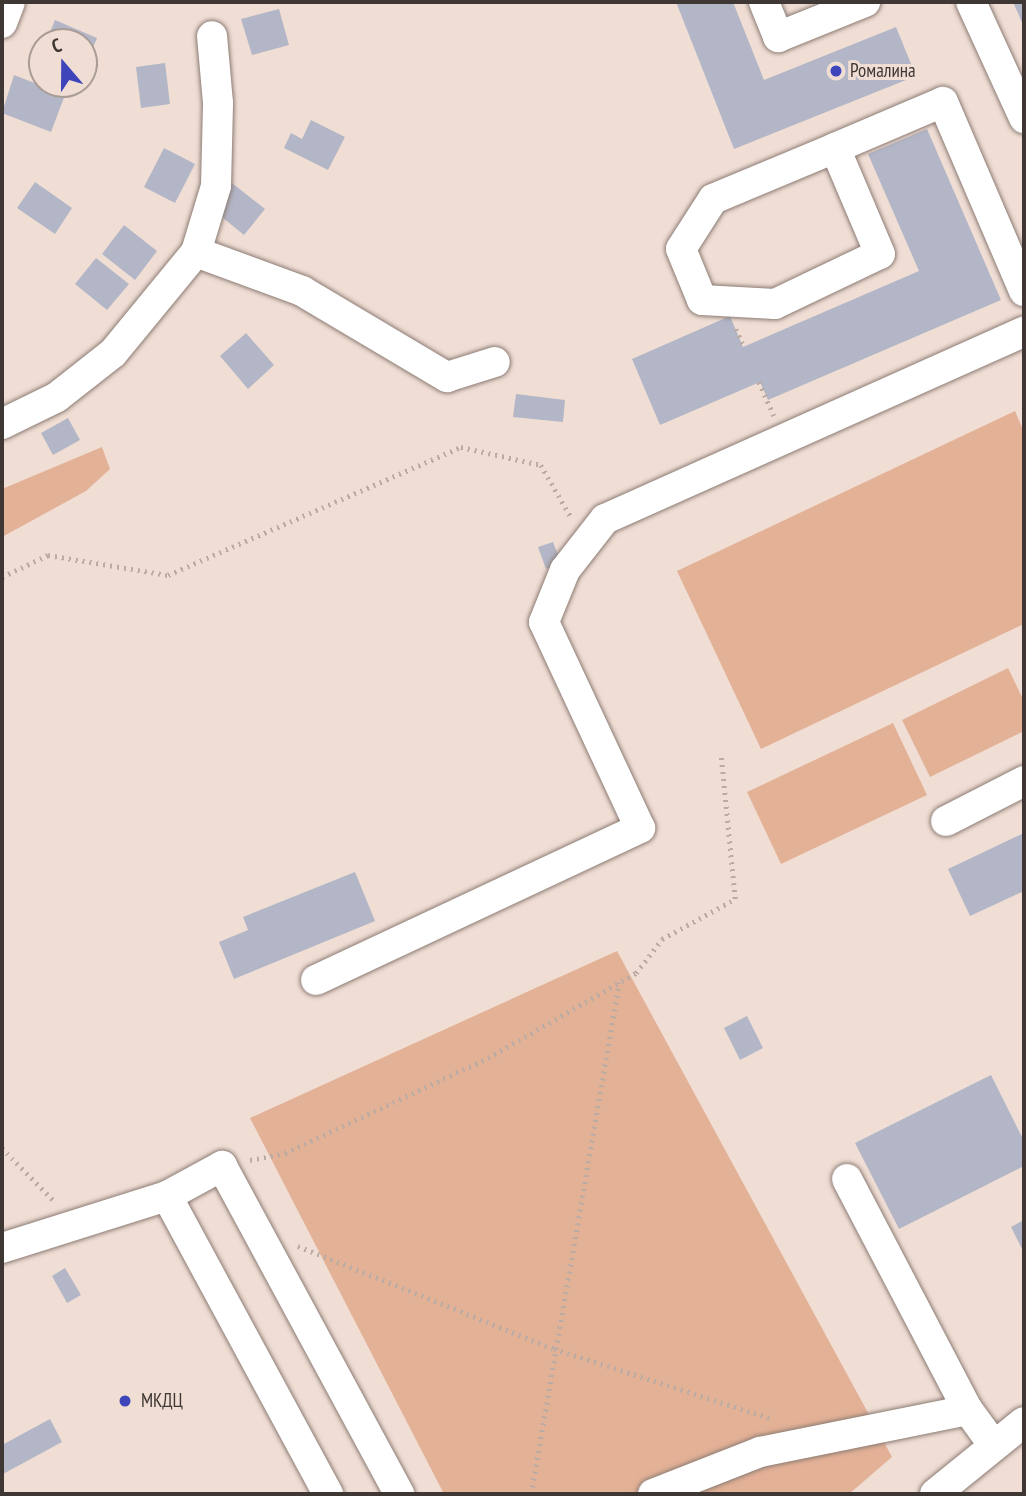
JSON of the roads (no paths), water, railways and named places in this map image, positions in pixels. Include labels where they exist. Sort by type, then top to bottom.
[{"type":"street","points":[[2,23],[10,2]]},
{"type":"street","points":[[764,2],[778,37],[864,2]]},
{"type":"street","points":[[971,2],[1024,117]]},
{"type":"street","points":[[2,424],[57,397],[113,353],[196,253],[215,186],[218,103],[212,36]]},
{"type":"street","points":[[835,148],[880,254],[775,304],[702,300],[681,249],[713,199],[943,102],[1024,291]]},
{"type":"street","points":[[196,253],[302,290],[447,377],[495,362]]},
{"type":"street","points":[[316,980],[640,828],[544,622],[565,570],[589,547],[605,519],[1024,332]]},
{"type":"street","points":[[946,821],[1024,781]]},
{"type":"street","points":[[2,1248],[74,1221],[167,1196],[222,1166],[399,1494]]},
{"type":"street","points":[[847,1179],[968,1410],[992,1443]]},
{"type":"street","points":[[167,1196],[328,1494]]},
{"type":"street","points":[[653,1494],[760,1452],[968,1410]]},
{"type":"street","points":[[935,1494],[992,1443],[1024,1422]]},
{"type":"place","name":"Ромалина","points":[[836,71]]},
{"type":"place","name":"МКДЦ","points":[[125,1401]]}]
